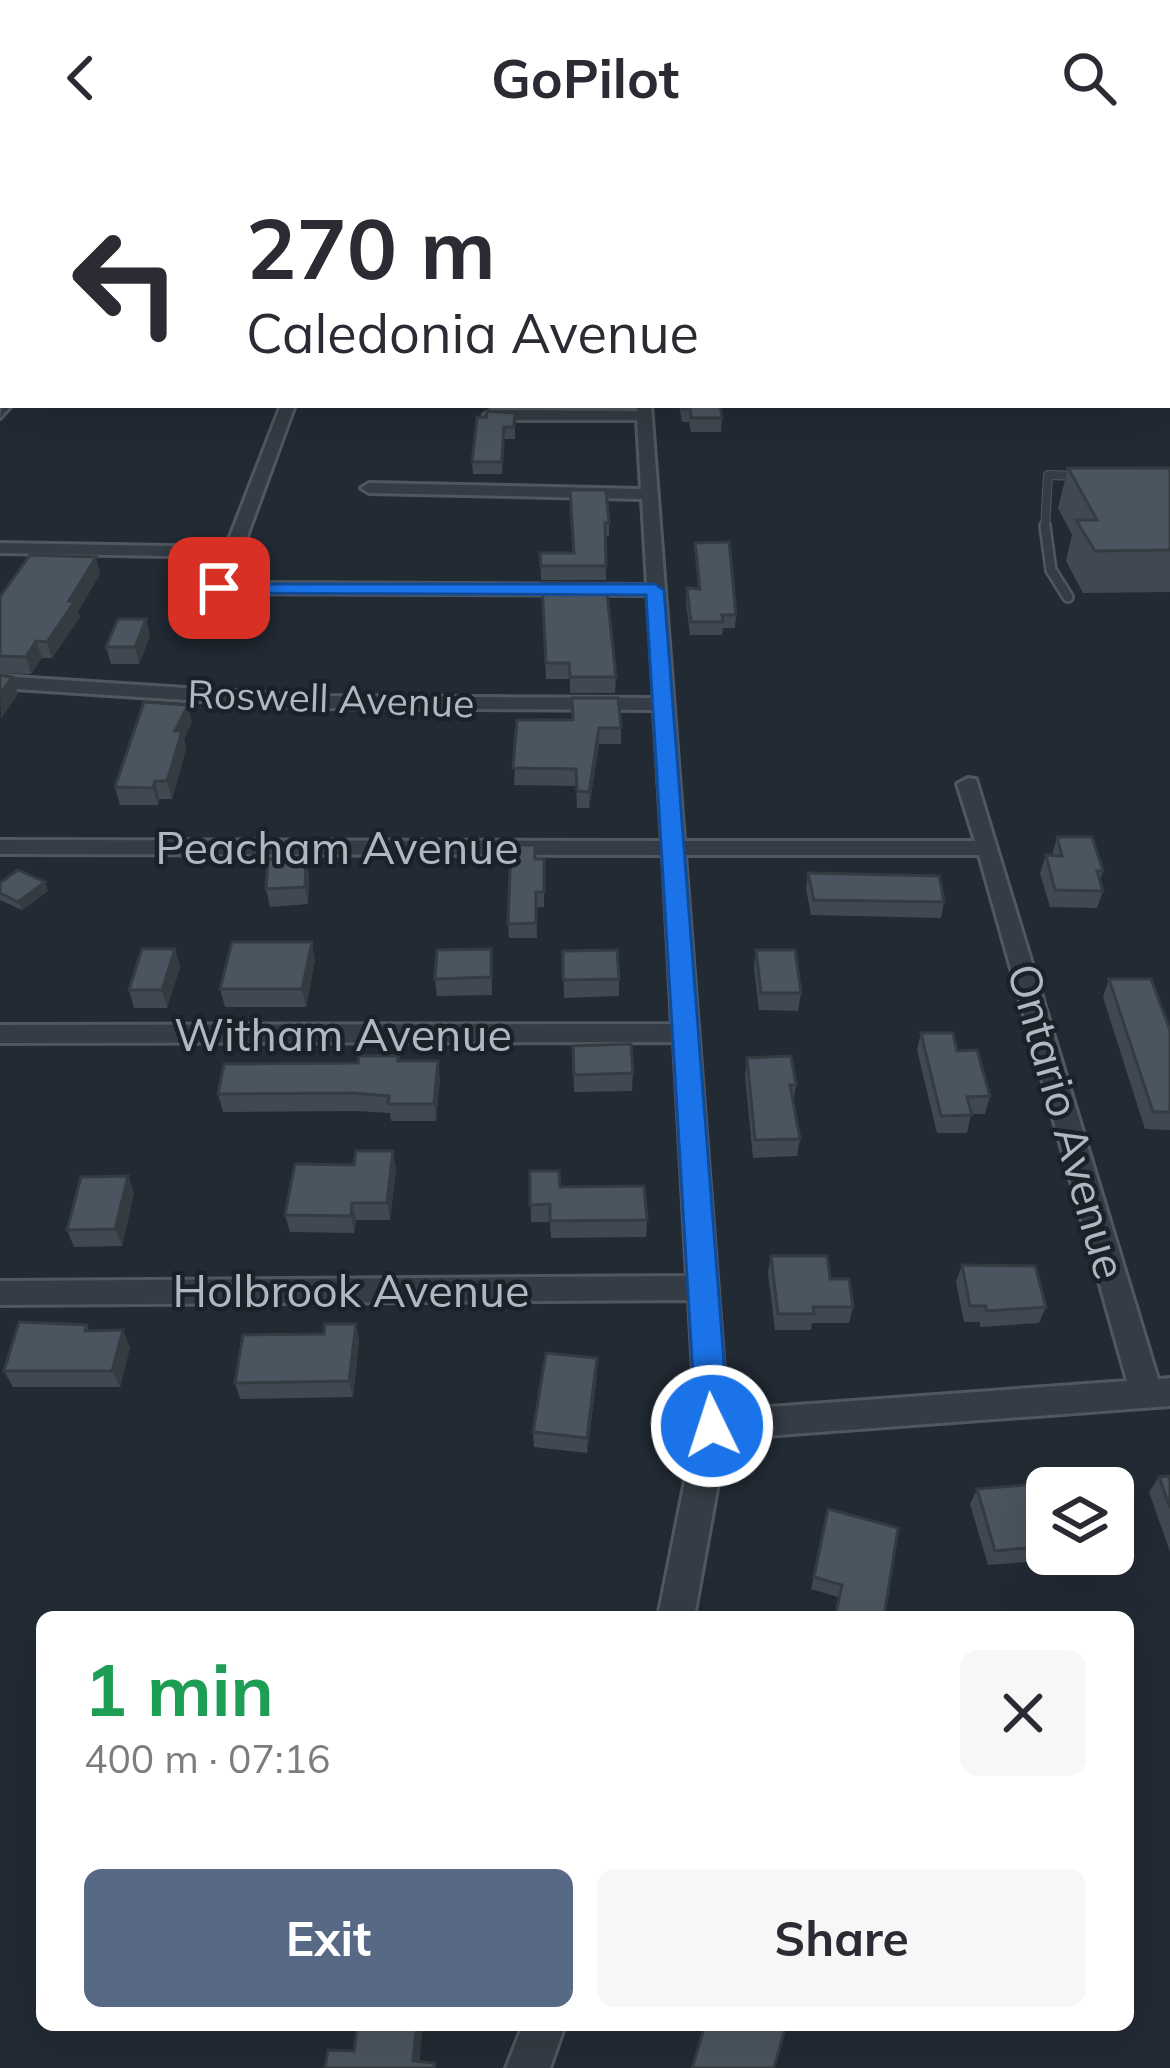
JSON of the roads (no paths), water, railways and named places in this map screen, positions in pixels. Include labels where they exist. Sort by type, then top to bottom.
[{"type":"street","points":[[287,408],[219,588],[655,590]]},
{"type":"street","points":[[492,415],[644,411],[712,1426],[677,1611]]},
{"type":"street","points":[[369,488],[649,494]]},
{"type":"street","points":[[3,552],[232,552]]},
{"type":"street","name":"Roswell Avenue","points":[[0,682],[308,702],[663,704]]},
{"type":"street","name":"Ontario Avenue","points":[[968,784],[1159,1393]]},
{"type":"street","name":"Peacham Avenue","points":[[0,847],[673,847]]},
{"type":"street","points":[[673,847],[988,848]]},
{"type":"street","name":"Witham Avenue","points":[[0,1034],[686,1033]]},
{"type":"street","name":"Holbrook Avenue","points":[[0,1293],[703,1288]]},
{"type":"street","points":[[712,1426],[1159,1393]]},
{"type":"street","points":[[528,2068],[542,2031]]},
{"type":"lane","points":[[1067,597],[1049,578],[1045,562],[1048,476],[1089,476]]}]
